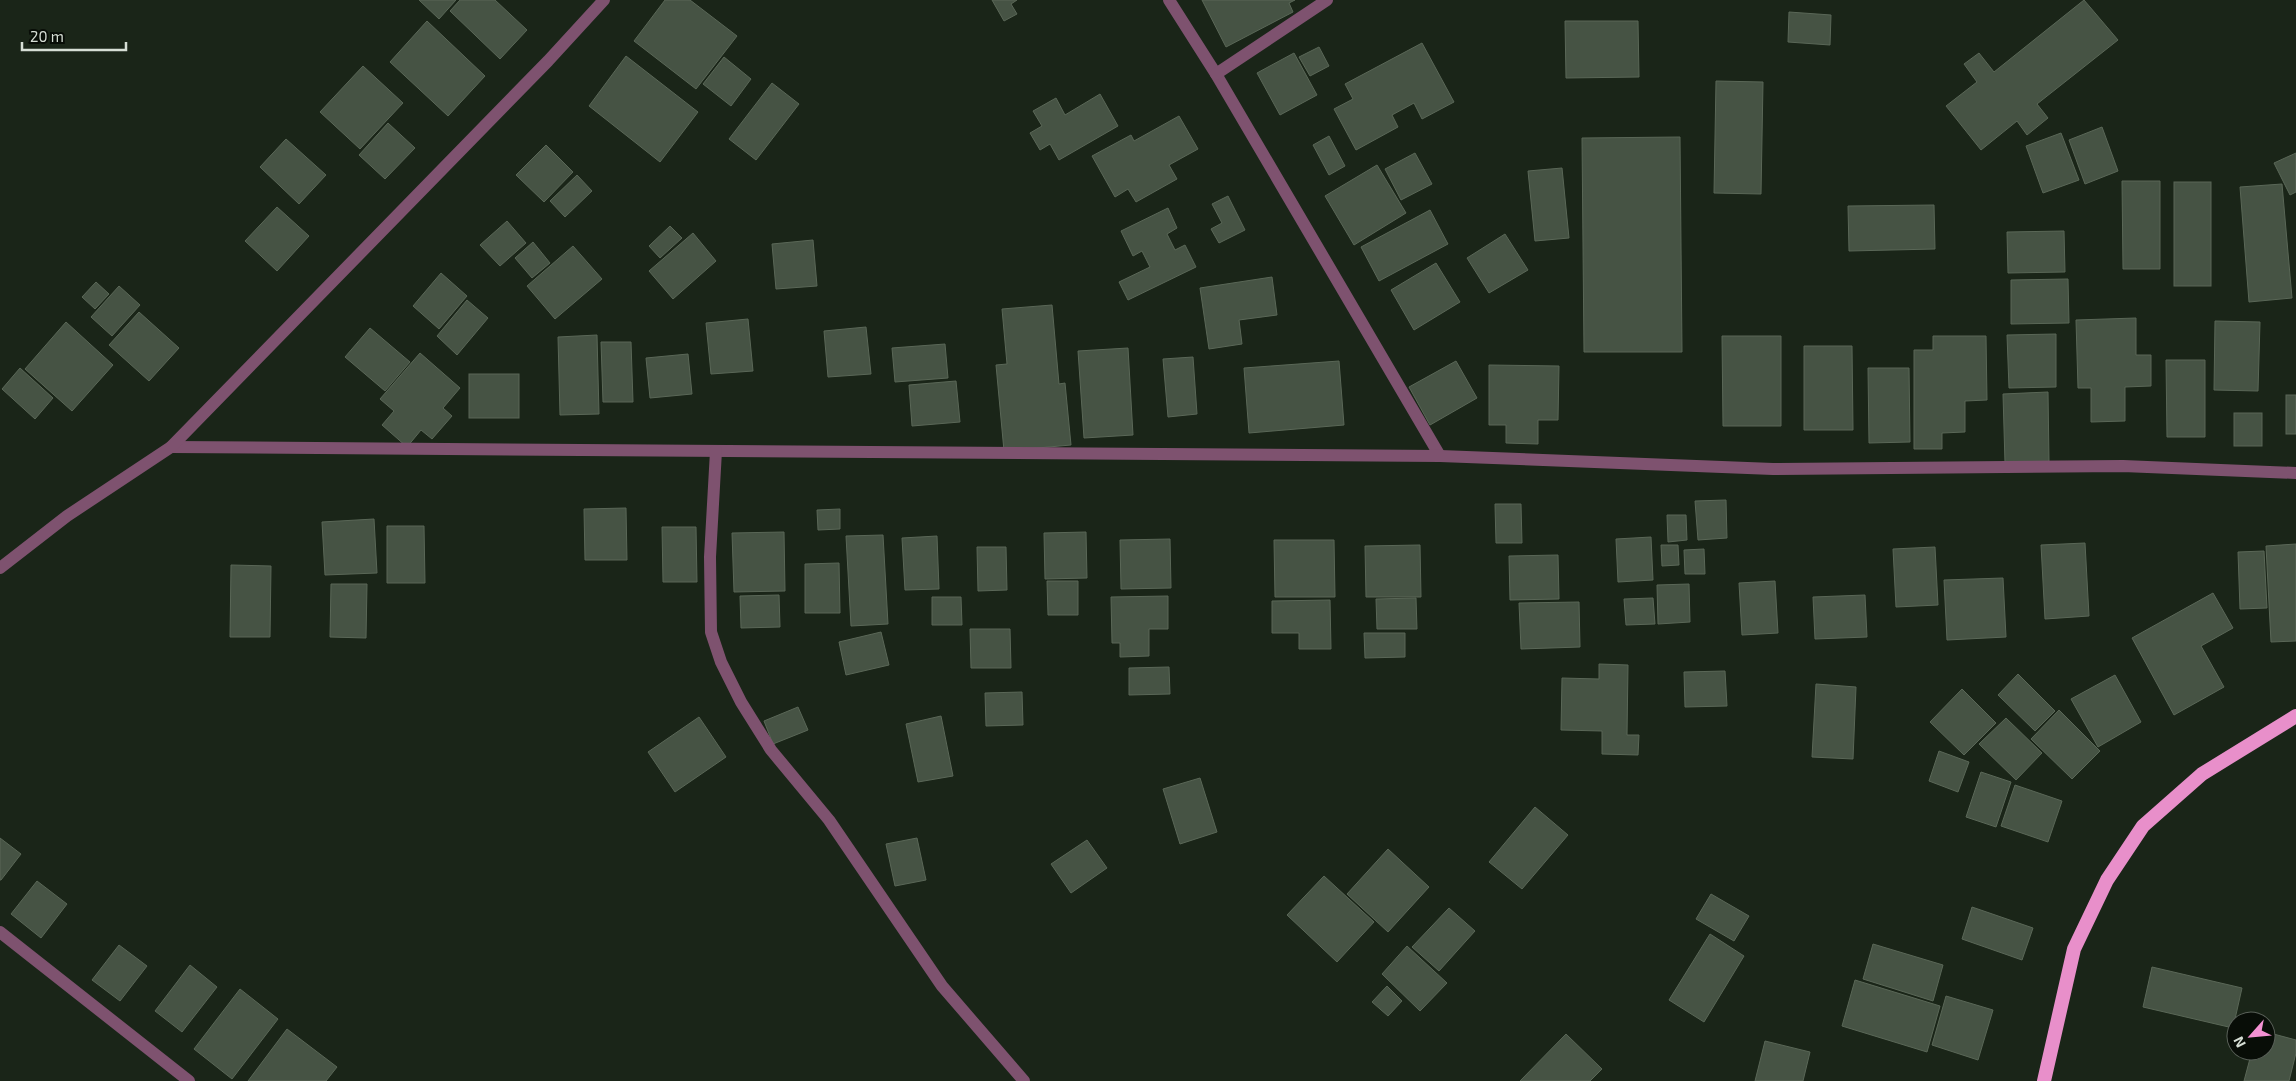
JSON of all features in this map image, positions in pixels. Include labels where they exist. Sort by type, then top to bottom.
[{"type":"highway","points":[[2044,1081],[2074,949],[2107,880],[2143,826],[2202,774],[2296,716]]},
{"type":"street","points":[[0,568],[66,516],[172,447],[548,61],[604,0]]},
{"type":"street","points":[[1169,0],[1216,74],[1440,456]]},
{"type":"street","points":[[1216,74],[1327,0]]},
{"type":"street","points":[[172,447],[1440,456],[1773,469],[2123,466],[2296,473]]},
{"type":"street","points":[[716,451],[710,557],[711,632],[721,662],[741,702],[771,750],[829,820],[942,986],[987,1041],[1024,1081]]},
{"type":"street","points":[[0,932],[189,1081]]},
{"type":"building","points":[[419,0],[456,0],[439,19]]},
{"type":"building","points":[[460,0],[495,0],[527,30],[500,59],[450,11]]},
{"type":"building","points":[[665,0],[690,0],[737,36],[696,89],[634,41]]},
{"type":"building","points":[[992,0],[1017,0],[1011,4],[1017,14],[1004,21]]},
{"type":"building","points":[[1202,0],[1295,0],[1289,3],[1293,12],[1226,47]]},
{"type":"building","points":[[2084,0],[2118,40],[2037,104],[2048,118],[2027,135],[2017,121],[1981,150],[1946,106],[1977,82],[1964,64],[1979,53],[1994,72]]},
{"type":"building","points":[[1789,12],[1831,15],[1830,45],[1788,42]]},
{"type":"building","points":[[427,21],[485,76],[448,116],[390,62]]},
{"type":"building","points":[[1565,21],[1638,21],[1639,77],[1566,78]]},
{"type":"building","points":[[1422,43],[1454,102],[1422,119],[1414,103],[1392,115],[1398,127],[1356,150],[1334,109],[1353,99],[1345,84]]},
{"type":"building","points":[[1319,47],[1329,66],[1310,76],[1299,57]]},
{"type":"building","points":[[1294,53],[1317,95],[1280,115],[1257,73]]},
{"type":"building","points":[[626,56],[698,112],[660,162],[589,106]]},
{"type":"building","points":[[724,57],[751,79],[731,106],[703,84]]},
{"type":"building","points":[[363,66],[403,103],[360,149],[320,112]]},
{"type":"building","points":[[1716,81],[1763,82],[1761,194],[1714,193]]},
{"type":"building","points":[[772,83],[799,104],[756,160],[729,139]]},
{"type":"building","points":[[1100,94],[1118,126],[1059,160],[1050,144],[1040,150],[1030,133],[1042,126],[1033,111],[1056,98],[1065,115]]},
{"type":"building","points":[[1179,116],[1198,149],[1169,165],[1177,179],[1136,202],[1128,189],[1115,197],[1092,156],[1131,135],[1134,141]]},
{"type":"building","points":[[388,123],[415,148],[385,179],[359,155]]},
{"type":"building","points":[[2102,127],[2118,171],[2085,184],[2069,140]]},
{"type":"building","points":[[2061,133],[2079,180],[2043,193],[2026,146]]},
{"type":"building","points":[[1329,136],[1345,166],[1329,175],[1313,145]]},
{"type":"building","points":[[1680,137],[1682,352],[1584,352],[1582,138]]},
{"type":"building","points":[[286,139],[326,175],[299,204],[260,167]]},
{"type":"building","points":[[546,145],[573,172],[544,202],[516,175]]},
{"type":"building","points":[[1415,153],[1432,184],[1401,200],[1385,169]]},
{"type":"building","points":[[2296,153],[2296,192],[2290,195],[2274,163]]},
{"type":"building","points":[[1377,165],[1406,213],[1354,245],[1325,196]]},
{"type":"building","points":[[1562,168],[1569,238],[1535,241],[1528,171]]},
{"type":"building","points":[[577,175],[592,191],[565,217],[550,201]]},
{"type":"building","points":[[2122,181],[2160,181],[2160,269],[2123,269]]},
{"type":"building","points":[[2174,182],[2211,182],[2211,286],[2174,286]]},
{"type":"building","points":[[2282,184],[2292,298],[2249,302],[2240,187]]},
{"type":"building","points":[[1228,196],[1245,230],[1219,243],[1211,229],[1222,223],[1212,204]]},
{"type":"building","points":[[1934,205],[1935,249],[1849,251],[1848,206]]},
{"type":"building","points":[[277,207],[309,236],[277,271],[245,241]]},
{"type":"building","points":[[1168,208],[1177,228],[1167,234],[1175,250],[1185,245],[1196,267],[1128,300],[1119,282],[1150,267],[1142,251],[1133,256],[1121,231]]},
{"type":"building","points":[[1430,210],[1448,244],[1379,281],[1361,247]]},
{"type":"building","points":[[507,221],[526,243],[500,266],[480,245]]},
{"type":"building","points":[[670,226],[682,238],[660,258],[649,246]]},
{"type":"building","points":[[2064,231],[2065,272],[2008,273],[2007,232]]},
{"type":"building","points":[[693,233],[716,261],[673,299],[649,271]]},
{"type":"building","points":[[1505,234],[1528,270],[1489,293],[1467,258]]},
{"type":"building","points":[[813,240],[817,286],[776,289],[772,244]]},
{"type":"building","points":[[533,242],[550,263],[532,278],[515,258]]},
{"type":"building","points":[[573,246],[602,279],[555,319],[527,286]]},
{"type":"building","points":[[1436,263],[1460,302],[1414,330],[1391,290]]},
{"type":"building","points":[[441,273],[467,296],[439,329],[413,306]]},
{"type":"building","points":[[1272,277],[1277,315],[1239,320],[1242,344],[1209,349],[1200,288]]},
{"type":"building","points":[[2068,279],[2069,323],[2011,324],[2011,280]]},
{"type":"building","points":[[96,282],[109,294],[95,309],[82,297]]},
{"type":"building","points":[[119,286],[140,305],[112,336],[91,317]]},
{"type":"building","points":[[467,300],[488,318],[457,355],[437,336]]},
{"type":"building","points":[[1052,305],[1059,384],[1065,383],[1071,445],[1004,451],[996,365],[1007,364],[1002,309]]},
{"type":"building","points":[[139,312],[179,348],[149,381],[109,345]]},
{"type":"building","points":[[2136,318],[2136,355],[2151,355],[2151,386],[2125,387],[2125,421],[2091,422],[2091,388],[2078,388],[2076,320]]},
{"type":"building","points":[[748,319],[753,371],[711,374],[706,323]]},
{"type":"building","points":[[2215,321],[2260,322],[2258,391],[2214,390]]},
{"type":"building","points":[[66,322],[113,365],[72,411],[25,369]]},
{"type":"building","points":[[866,327],[871,374],[828,377],[824,331]]},
{"type":"building","points":[[370,328],[410,362],[385,391],[345,357]]},
{"type":"building","points":[[2056,334],[2056,387],[2009,388],[2007,335]]},
{"type":"building","points":[[597,335],[599,414],[560,415],[558,337]]},
{"type":"building","points":[[1722,336],[1781,336],[1781,426],[1723,426]]},
{"type":"building","points":[[1933,336],[1986,336],[1987,400],[1965,401],[1965,432],[1942,433],[1942,449],[1914,449],[1914,350],[1933,350]]},
{"type":"building","points":[[601,342],[631,342],[633,402],[603,402]]},
{"type":"building","points":[[945,344],[948,378],[895,382],[892,348]]},
{"type":"building","points":[[1804,346],[1852,346],[1853,430],[1804,430]]},
{"type":"building","points":[[1128,348],[1133,435],[1084,438],[1078,351]]},
{"type":"building","points":[[420,353],[460,388],[443,408],[452,416],[432,439],[421,430],[407,447],[382,425],[394,411],[380,399]]},
{"type":"building","points":[[688,354],[692,394],[650,398],[646,358]]},
{"type":"building","points":[[1193,357],[1197,414],[1168,417],[1163,359]]},
{"type":"building","points":[[2166,360],[2205,360],[2205,437],[2167,437]]},
{"type":"building","points":[[1339,361],[1344,425],[1249,433],[1244,368]]},
{"type":"building","points":[[1456,361],[1477,398],[1430,425],[1409,387]]},
{"type":"building","points":[[1489,365],[1559,366],[1558,420],[1538,420],[1538,444],[1506,443],[1506,425],[1489,425]]},
{"type":"building","points":[[20,368],[53,398],[35,419],[2,389]]},
{"type":"building","points":[[1868,368],[1909,368],[1910,442],[1869,443]]},
{"type":"building","points":[[469,374],[519,374],[519,418],[469,418]]},
{"type":"building","points":[[956,381],[960,422],[912,426],[909,385]]},
{"type":"building","points":[[2048,392],[2049,462],[2005,463],[2003,394]]},
{"type":"building","points":[[2286,395],[2296,395],[2296,434],[2286,434]]},
{"type":"building","points":[[2234,413],[2262,413],[2262,446],[2234,446]]},
{"type":"building","points":[[1726,500],[1727,538],[1698,540],[1695,501]]},
{"type":"building","points":[[1495,504],[1521,504],[1522,543],[1496,543]]},
{"type":"building","points":[[626,508],[627,560],[585,560],[584,509]]},
{"type":"building","points":[[840,509],[840,529],[818,530],[817,510]]},
{"type":"building","points":[[1667,515],[1686,515],[1687,540],[1668,542]]},
{"type":"building","points":[[374,519],[377,573],[325,575],[322,522]]},
{"type":"building","points":[[387,526],[424,526],[425,583],[387,583]]},
{"type":"building","points":[[662,527],[696,527],[697,582],[663,582]]},
{"type":"building","points":[[784,532],[785,591],[734,592],[732,533]]},
{"type":"building","points":[[1086,532],[1087,578],[1045,579],[1044,533]]},
{"type":"building","points":[[883,535],[888,624],[851,626],[846,536]]},
{"type":"building","points":[[937,536],[939,589],[905,590],[902,538]]},
{"type":"building","points":[[1651,537],[1653,580],[1618,582],[1616,539]]},
{"type":"building","points":[[1170,539],[1171,588],[1121,589],[1120,540]]},
{"type":"building","points":[[1274,540],[1334,540],[1335,597],[1275,597]]},
{"type":"building","points":[[2085,543],[2089,616],[2045,619],[2041,545]]},
{"type":"building","points":[[2296,544],[2296,641],[2271,642],[2266,546]]},
{"type":"building","points":[[1420,545],[1421,597],[1366,597],[1365,546]]},
{"type":"building","points":[[1661,545],[1678,545],[1679,565],[1662,566]]},
{"type":"building","points":[[977,547],[1006,547],[1007,590],[978,591]]},
{"type":"building","points":[[1935,547],[1938,605],[1896,607],[1893,549]]},
{"type":"building","points":[[1704,549],[1705,574],[1685,574],[1684,550]]},
{"type":"building","points":[[2264,551],[2267,608],[2240,609],[2238,552]]},
{"type":"building","points":[[1558,555],[1559,599],[1510,600],[1509,556]]},
{"type":"building","points":[[839,563],[840,613],[805,613],[805,564]]},
{"type":"building","points":[[231,565],[271,566],[270,637],[230,637]]},
{"type":"building","points":[[2003,578],[2006,637],[1947,640],[1944,580]]},
{"type":"building","points":[[1047,581],[1078,581],[1078,615],[1048,615]]},
{"type":"building","points":[[1775,581],[1778,633],[1742,635],[1739,583]]},
{"type":"building","points":[[331,584],[367,584],[366,638],[330,637]]},
{"type":"building","points":[[1689,584],[1690,622],[1658,624],[1657,585]]},
{"type":"building","points":[[2213,593],[2233,628],[2201,646],[2224,687],[2174,715],[2132,638]]},
{"type":"building","points":[[779,595],[780,627],[741,628],[740,596]]},
{"type":"building","points":[[1865,595],[1867,637],[1815,639],[1813,597]]},
{"type":"building","points":[[1168,596],[1168,629],[1149,629],[1149,656],[1120,657],[1120,643],[1112,643],[1111,597]]},
{"type":"building","points":[[932,597],[961,597],[962,625],[932,625]]},
{"type":"building","points":[[1416,598],[1417,629],[1377,629],[1376,599]]},
{"type":"building","points":[[1653,598],[1655,624],[1626,625],[1624,599]]},
{"type":"building","points":[[1330,600],[1331,649],[1299,649],[1299,633],[1272,633],[1272,601]]},
{"type":"building","points":[[1579,602],[1580,647],[1521,649],[1519,603]]},
{"type":"building","points":[[970,629],[1010,629],[1011,668],[971,668]]},
{"type":"building","points":[[881,632],[889,665],[846,675],[839,642]]},
{"type":"building","points":[[1364,633],[1405,633],[1405,657],[1365,658]]},
{"type":"building","points":[[1599,664],[1628,665],[1627,735],[1639,735],[1638,755],[1602,754],[1602,731],[1561,730],[1562,678],[1599,679]]},
{"type":"building","points":[[1169,667],[1170,694],[1129,695],[1129,668]]},
{"type":"building","points":[[1725,671],[1727,706],[1685,707],[1684,672]]},
{"type":"building","points":[[2018,674],[2055,711],[2035,731],[1998,695]]},
{"type":"building","points":[[2115,675],[2141,722],[2098,747],[2071,699]]},
{"type":"building","points":[[1816,684],[1856,687],[1853,759],[1812,757]]},
{"type":"building","points":[[1962,689],[1996,723],[1964,755],[1930,722]]},
{"type":"building","points":[[1022,692],[1023,725],[986,726],[985,693]]},
{"type":"building","points":[[798,707],[808,730],[773,744],[764,721]]},
{"type":"building","points":[[2059,710],[2100,751],[2072,779],[2031,739]]},
{"type":"building","points":[[941,716],[953,776],[918,782],[906,724]]},
{"type":"building","points":[[699,717],[726,757],[675,792],[648,752]]},
{"type":"building","points":[[2006,718],[2042,753],[2016,780],[1979,744]]},
{"type":"building","points":[[1939,751],[1969,762],[1958,792],[1929,781]]},
{"type":"building","points":[[1981,772],[2011,782],[1996,827],[1966,817]]},
{"type":"building","points":[[1200,778],[1217,832],[1180,844],[1163,789]]},
{"type":"building","points":[[2015,785],[2062,801],[2048,842],[2001,826]]},
{"type":"building","points":[[1535,807],[1568,835],[1522,889],[1489,862]]},
{"type":"building","points":[[0,838],[21,854],[1,880],[0,880]]},
{"type":"building","points":[[917,838],[926,880],[895,886],[886,844]]},
{"type":"building","points":[[1087,840],[1107,868],[1071,893],[1051,864]]},
{"type":"building","points":[[1388,849],[1429,887],[1388,932],[1347,894]]},
{"type":"building","points":[[1324,876],[1374,922],[1337,962],[1287,915]]},
{"type":"building","points":[[37,881],[67,904],[41,938],[11,914]]},
{"type":"building","points":[[1711,894],[1749,916],[1734,941],[1696,919]]},
{"type":"building","points":[[1972,907],[2033,928],[2022,960],[1962,939]]},
{"type":"building","points":[[1449,908],[1475,931],[1439,971],[1412,947]]},
{"type":"building","points":[[1710,934],[1744,956],[1704,1022],[1669,1000]]},
{"type":"building","points":[[1873,944],[1943,965],[1933,1001],[1863,979]]},
{"type":"building","points":[[119,945],[147,966],[120,1001],[92,980]]},
{"type":"building","points":[[1407,946],[1447,983],[1420,1011],[1382,974]]},
{"type":"building","points":[[190,965],[217,987],[182,1032],[155,1011]]},
{"type":"building","points":[[2152,967],[2242,988],[2237,1011],[2226,1011],[2226,1026],[2143,1007]]},
{"type":"building","points":[[1855,980],[1940,1006],[1927,1052],[1842,1026]]},
{"type":"building","points":[[1387,986],[1402,1001],[1388,1016],[1372,1002]]},
{"type":"building","points":[[240,989],[278,1019],[232,1079],[194,1049]]},
{"type":"building","points":[[1946,996],[1993,1010],[1978,1060],[1932,1045]]},
{"type":"building","points":[[287,1029],[337,1067],[326,1081],[248,1081]]},
{"type":"building","points":[[1566,1034],[1602,1069],[1590,1081],[1520,1081]]},
{"type":"building","points":[[2276,1035],[2296,1040],[2296,1053],[2289,1081],[2244,1081],[2249,1061],[2276,1061]]},
{"type":"building","points":[[1765,1041],[1810,1052],[1803,1081],[1755,1081]]}]
